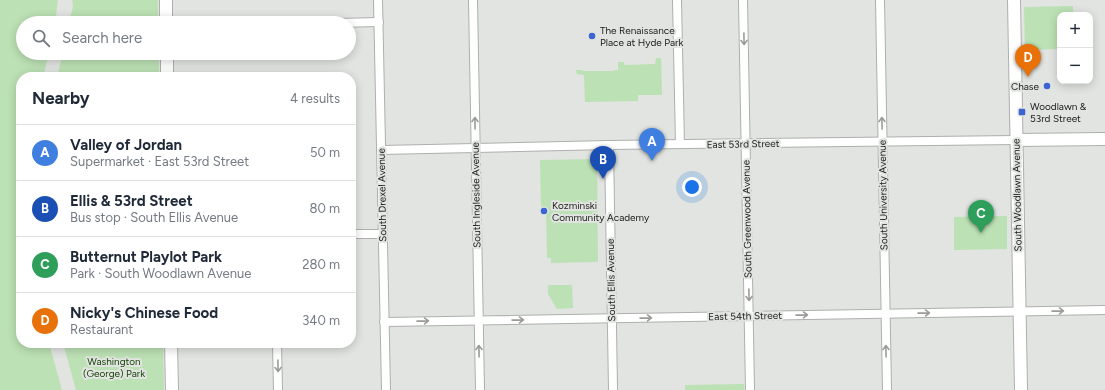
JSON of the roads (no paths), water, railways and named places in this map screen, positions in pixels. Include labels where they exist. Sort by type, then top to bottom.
[{"type":"street","points":[[166,0],[166,16]]},
{"type":"street","name":"South Drexel Avenue","points":[[378,0],[386,390]]},
{"type":"street","name":"South Ingleside Avenue","points":[[473,0],[480,390]]},
{"type":"street","points":[[677,0],[680,144]]},
{"type":"street","name":"South Greenwood Avenue","points":[[743,0],[750,390]]},
{"type":"street","name":"South University Avenue","points":[[880,0],[887,390]]},
{"type":"street","name":"South Woodlawn Avenue","points":[[1014,0],[1021,390]]},
{"type":"street","points":[[356,23],[379,22]]},
{"type":"street","points":[[167,60],[168,72]]},
{"type":"street","name":"East 53rd Street","points":[[381,150],[609,145],[1105,139]]},
{"type":"street","name":"South Ellis Avenue","points":[[609,145],[613,390]]},
{"type":"street","points":[[356,234],[383,234]]},
{"type":"street","name":"East 54th Street","points":[[384,322],[1105,310]]},
{"type":"street","points":[[172,348],[172,390]]},
{"type":"street","points":[[277,348],[278,390]]},
{"type":"place","name":"The Renaissance Place at Hyde Park","points":[[592,36]]},
{"type":"place","name":"Nicky's Chinese Food","points":[[1028,77]]},
{"type":"place","name":"Chase","points":[[1047,86]]},
{"type":"place","name":"Woodlawn & 53rd Street","points":[[1022,112]]},
{"type":"place","name":"Valley of Jordan","points":[[652,161]]},
{"type":"place","name":"Ellis & 53rd Street","points":[[603,179]]},
{"type":"place","name":"Kozminski Community Academy","points":[[544,211]]},
{"type":"place","name":"Butternut Playlot Park","points":[[981,233]]},
{"type":"park label","name":"Washington (George) Park","points":[[114,366]]}]
